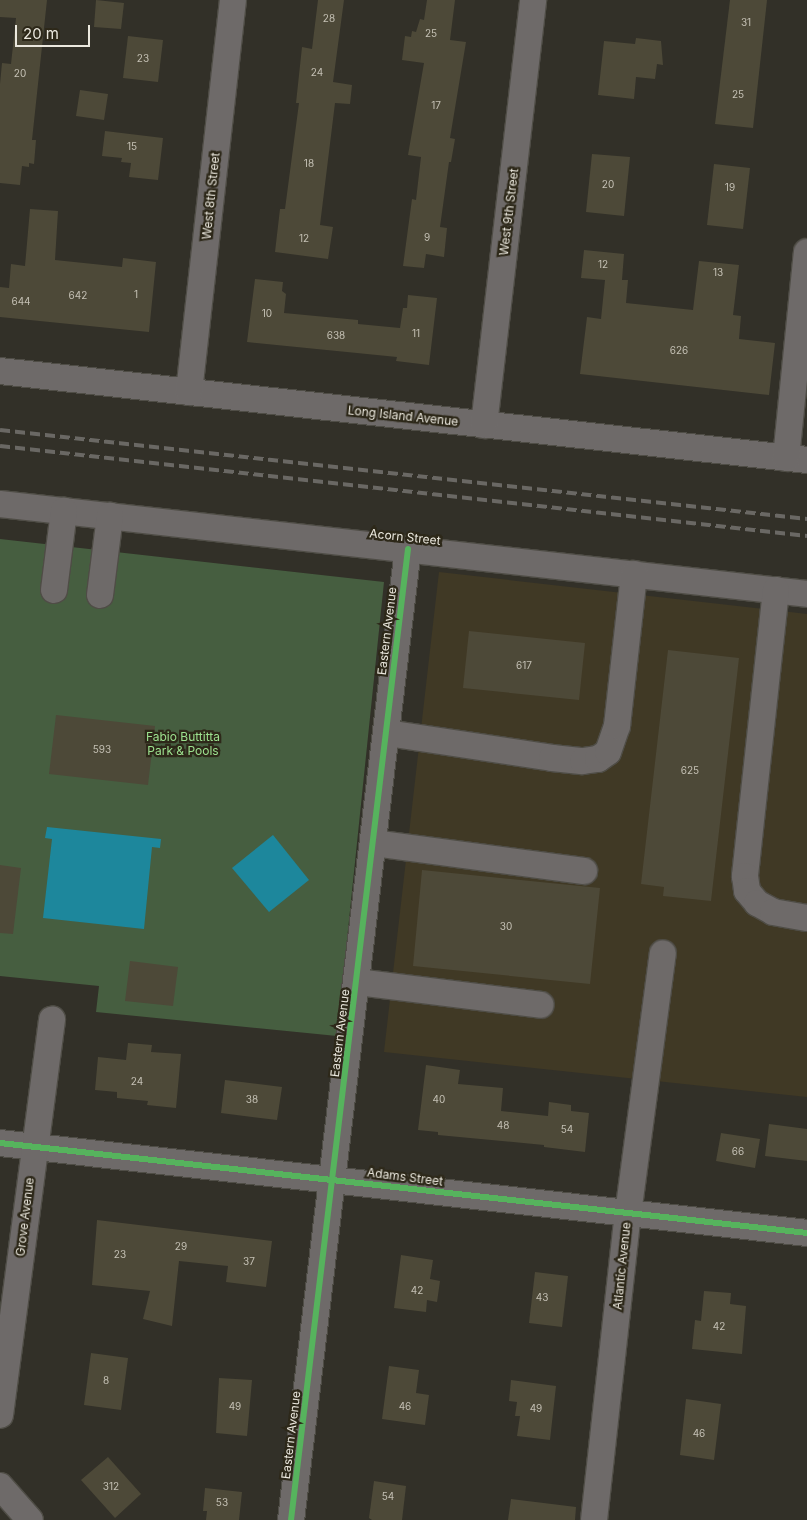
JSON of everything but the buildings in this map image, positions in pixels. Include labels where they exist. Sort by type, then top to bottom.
[{"type":"street","name":"West 8th Street","points":[[189,392],[233,0]]},
{"type":"street","name":"West 9th Street","points":[[484,425],[533,0]]},
{"type":"street","points":[[797,459],[807,252]]},
{"type":"street","name":"Long Island Avenue","points":[[0,371],[797,459]]},
{"type":"street","name":"Acorn Street","points":[[0,504],[807,594]]},
{"type":"street","points":[[54,590],[64,511]]},
{"type":"street","points":[[100,595],[110,516]]},
{"type":"street","name":"Eastern Avenue","points":[[292,1520],[408,549]]},
{"type":"street","points":[[387,733],[552,758],[583,761],[598,759],[608,752],[617,726],[634,574]]},
{"type":"street","points":[[776,590],[745,876],[746,891],[757,903],[773,912],[807,918]]},
{"type":"street","points":[[374,843],[584,871]]},
{"type":"street","name":"Atlantic Avenue","points":[[594,1520],[628,1214],[663,953]]},
{"type":"street","points":[[357,982],[541,1005]]},
{"type":"street","name":"Grove Avenue","points":[[0,1416],[52,1019]]},
{"type":"street","name":"Adams Street","points":[[0,1143],[807,1233]]},
{"type":"street","points":[[0,1486],[30,1520]]},
{"type":"shaded area","points":[[439,572],[807,614],[807,1097],[384,1052]]},
{"type":"green space","name":"Fabio Buttitta Park & Pools","points":[[0,539],[384,582],[337,1036],[96,1012],[99,986],[0,976]]},
{"type":"water","points":[[47,827],[161,839],[160,848],[152,847],[144,929],[43,918],[52,839],[45,838]]},
{"type":"water","points":[[273,835],[309,880],[269,912],[232,868]]},
{"type":"railway","points":[[0,430],[807,519]]},
{"type":"railway","points":[[0,446],[807,536]]},
{"type":"cycle path","points":[[291,1520],[408,549]]},
{"type":"cycle path","points":[[0,1143],[807,1233]]}]
